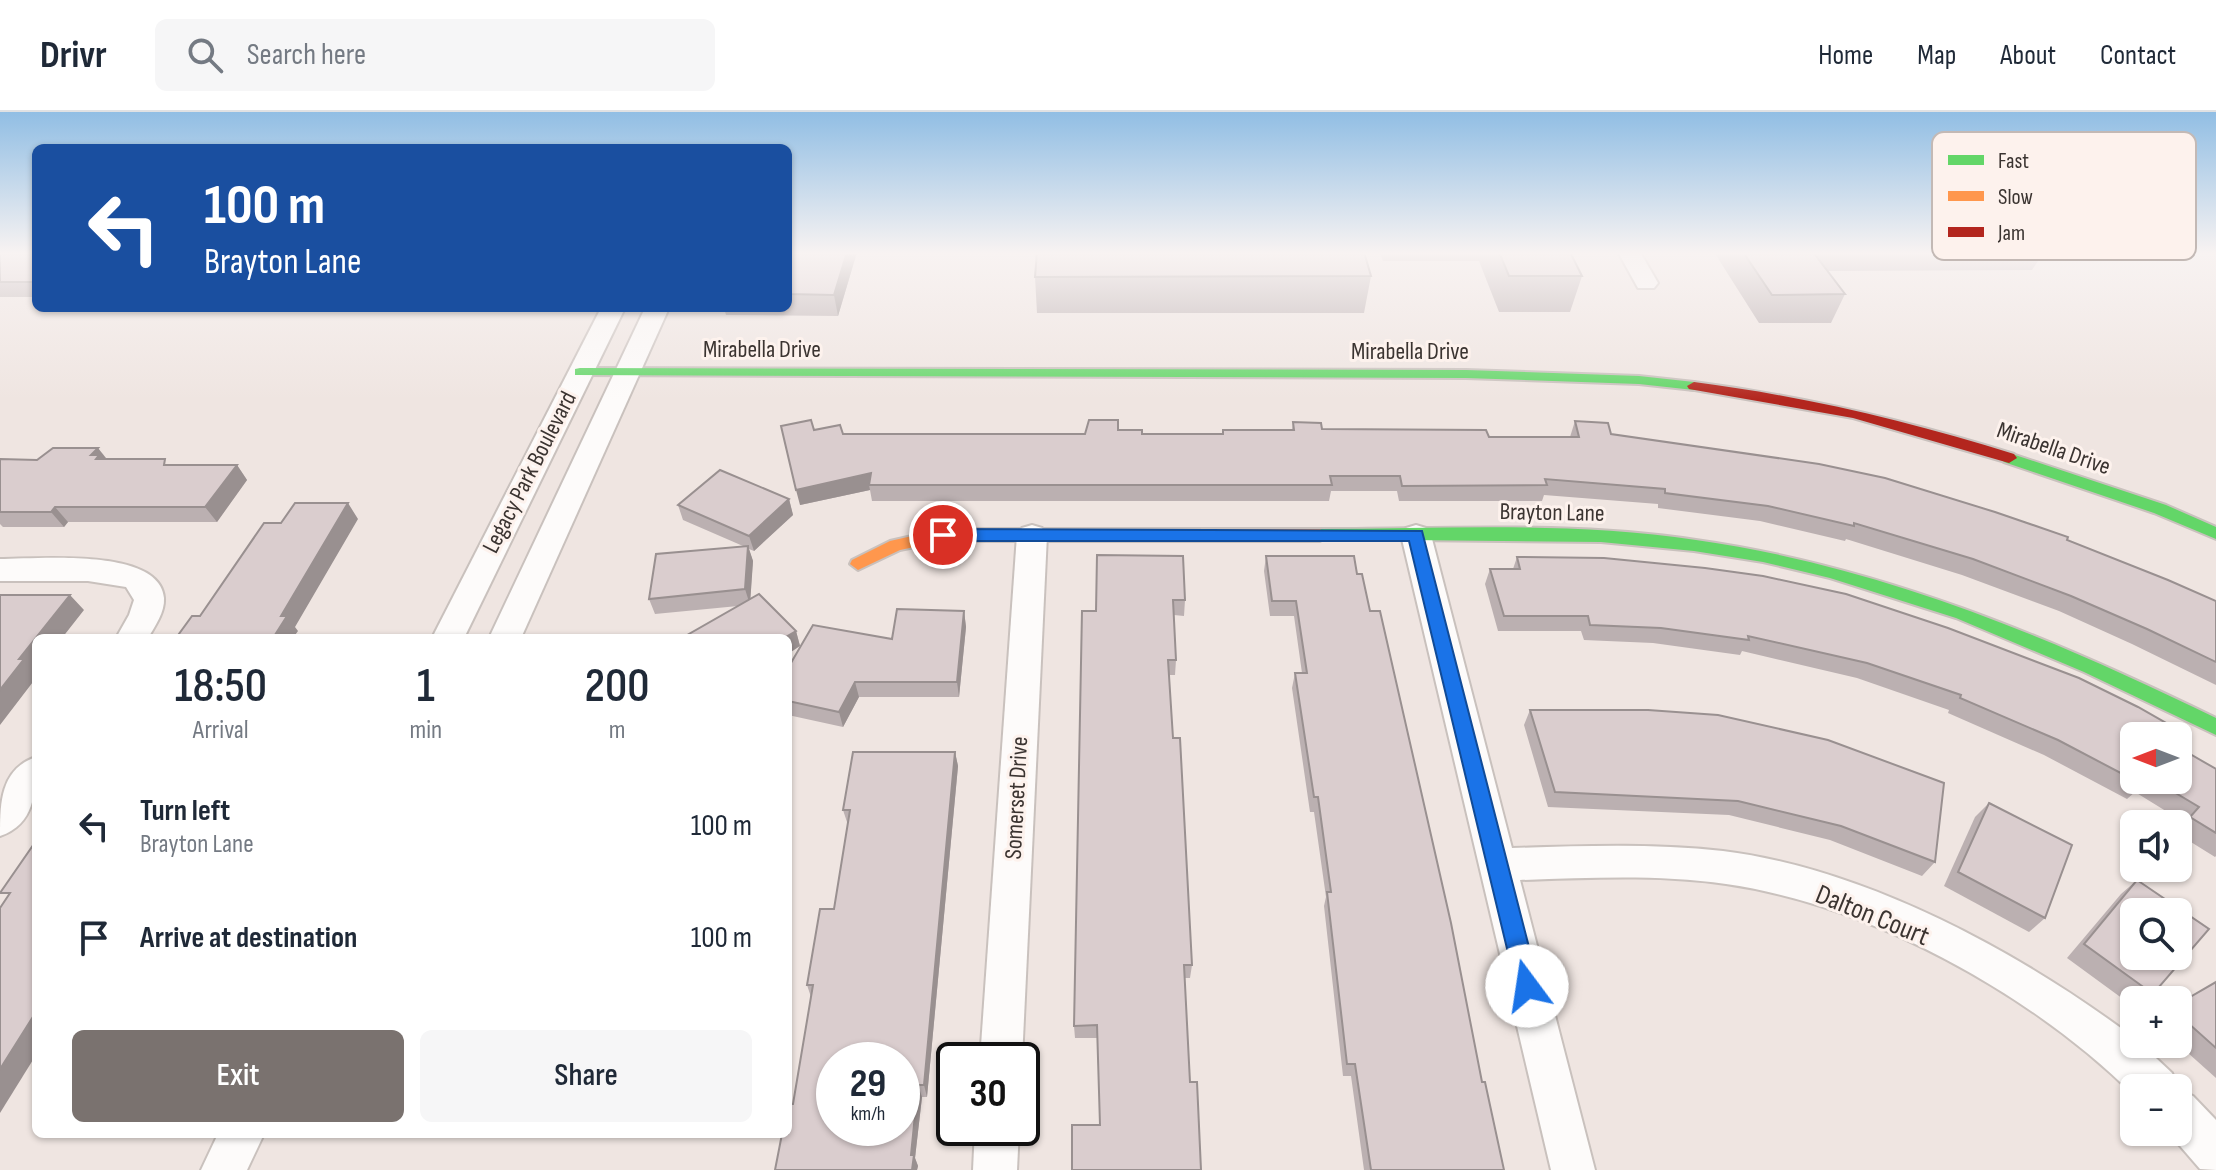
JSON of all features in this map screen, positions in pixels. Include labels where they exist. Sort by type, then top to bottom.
[{"type":"street","name":"Legacy Park Boulevard","points":[[450,634],[611,312]]},
{"type":"street","name":"Legacy Park Boulevard","points":[[507,634],[655,312]]},
{"type":"street","name":"Mirabella Drive","points":[[580,372],[1466,374],[1639,380],[1782,397],[1945,436],[2160,509],[2216,533]]},
{"type":"street","name":"Brayton Lane","points":[[858,564],[886,549],[943,535],[1622,537],[1679,543],[1785,561],[1891,589],[2005,628],[2115,676],[2216,727]]},
{"type":"street","name":"Somerset Drive","points":[[1002,1042],[1032,535]]},
{"type":"street","points":[[1416,535],[1573,1170]]},
{"type":"street","points":[[0,570],[99,570],[135,576],[147,586],[150,598],[134,634]]},
{"type":"street","points":[[0,821],[32,777]]},
{"type":"street","name":"Dalton Court","points":[[1497,864],[1643,862],[1728,868],[1807,886],[1871,906],[2050,1000],[2144,1074]]},
{"type":"street","points":[[2192,1126],[2216,1153]]},
{"type":"street","points":[[995,1170],[996,1146]]},
{"type":"building","points":[[811,420],[814,430],[840,425],[843,434],[1085,434],[1089,420],[1118,420],[1118,430],[1142,430],[1142,434],[1294,430],[1293,422],[1321,423],[1322,429],[1486,430],[1489,437],[1579,437],[1575,421],[1608,423],[1611,434],[1819,464],[1885,478],[2068,537],[2067,540],[2216,601],[2216,662],[2071,596],[1973,559],[1854,523],[1854,526],[1768,506],[1665,493],[1665,489],[1545,479],[1547,485],[1402,486],[1400,476],[1330,476],[1332,485],[869,485],[871,473],[796,490],[781,426]]},
{"type":"building","points":[[53,448],[98,448],[91,455],[99,455],[96,459],[165,459],[164,465],[237,465],[205,507],[55,507],[51,512],[0,512],[0,459],[37,460]]},
{"type":"building","points":[[720,470],[789,499],[749,536],[678,505]]},
{"type":"building","points":[[295,503],[348,503],[281,616],[287,616],[276,634],[179,634],[192,616],[200,616],[264,523],[281,523]]},
{"type":"building","points":[[748,546],[745,589],[649,599],[656,554]]},
{"type":"building","points":[[1097,555],[1183,556],[1185,600],[1173,600],[1176,660],[1168,660],[1173,738],[1180,738],[1192,965],[1184,965],[1190,1082],[1197,1082],[1201,1170],[1072,1170],[1072,1125],[1100,1125],[1097,1025],[1074,1026],[1082,611],[1096,611]]},
{"type":"building","points":[[1266,556],[1354,556],[1357,574],[1362,574],[1370,611],[1380,611],[1451,923],[1482,1082],[1485,1082],[1504,1170],[1371,1170],[1355,1064],[1347,1064],[1327,892],[1331,892],[1318,797],[1314,797],[1295,673],[1307,673],[1296,601],[1272,601]]},
{"type":"building","points":[[1517,557],[1604,558],[1763,576],[1846,594],[1948,628],[2079,678],[2164,722],[2120,722],[2120,773],[2058,740],[1960,698],[1961,695],[1867,663],[1748,636],[1749,640],[1661,628],[1590,625],[1588,616],[1504,616],[1490,569],[1520,569]]},
{"type":"building","points":[[759,594],[796,631],[791,634],[689,634]]},
{"type":"building","points":[[0,595],[70,595],[39,634],[32,634],[32,643],[19,659],[24,659],[0,690]]},
{"type":"building","points":[[897,609],[964,611],[957,682],[855,682],[839,712],[792,702],[792,661],[813,625],[892,639]]},
{"type":"building","points":[[1530,710],[1648,710],[1718,715],[1828,740],[1944,783],[1935,862],[1841,826],[1738,801],[1555,792]]},
{"type":"building","points":[[853,752],[955,752],[924,1085],[920,1085],[920,1042],[816,1042],[816,1146],[912,1146],[912,1170],[775,1170],[781,1138],[792,1138],[792,1104],[813,985],[807,985],[820,909],[834,909],[850,810],[843,810]]},
{"type":"building","points":[[2192,755],[2216,769],[2216,833],[2192,818],[2199,807],[2177,794],[2192,794]]},
{"type":"building","points":[[1989,803],[2072,845],[2045,918],[1958,872]]},
{"type":"building","points":[[32,847],[32,1018],[0,1069],[0,908],[10,893],[0,893]]},
{"type":"building","points":[[2135,882],[2163,898],[2122,898]]},
{"type":"building","points":[[2120,901],[2120,970],[2174,970],[2160,986],[2142,986],[2084,944]]},
{"type":"building","points":[[2192,917],[2209,929],[2192,949]]},
{"type":"building","points":[[2216,982],[2216,1048],[2192,1027],[2192,996]]},
{"type":"traffic: fast","points":[[580,372],[1466,374],[1639,380],[1694,386]]},
{"type":"traffic: fast","points":[[2009,458],[2160,509],[2216,533]]},
{"type":"traffic: fast","points":[[1320,535],[1601,537],[1694,545],[1763,557],[1897,591],[1962,614],[2091,667],[2216,727]]},
{"type":"traffic: slow","points":[[858,564],[896,545],[943,535],[1320,535]]},
{"type":"traffic: jam","points":[[1694,386],[1853,414],[2009,458]]},
{"type":"route","points":[[943,535],[1416,535],[1527,986]]}]
